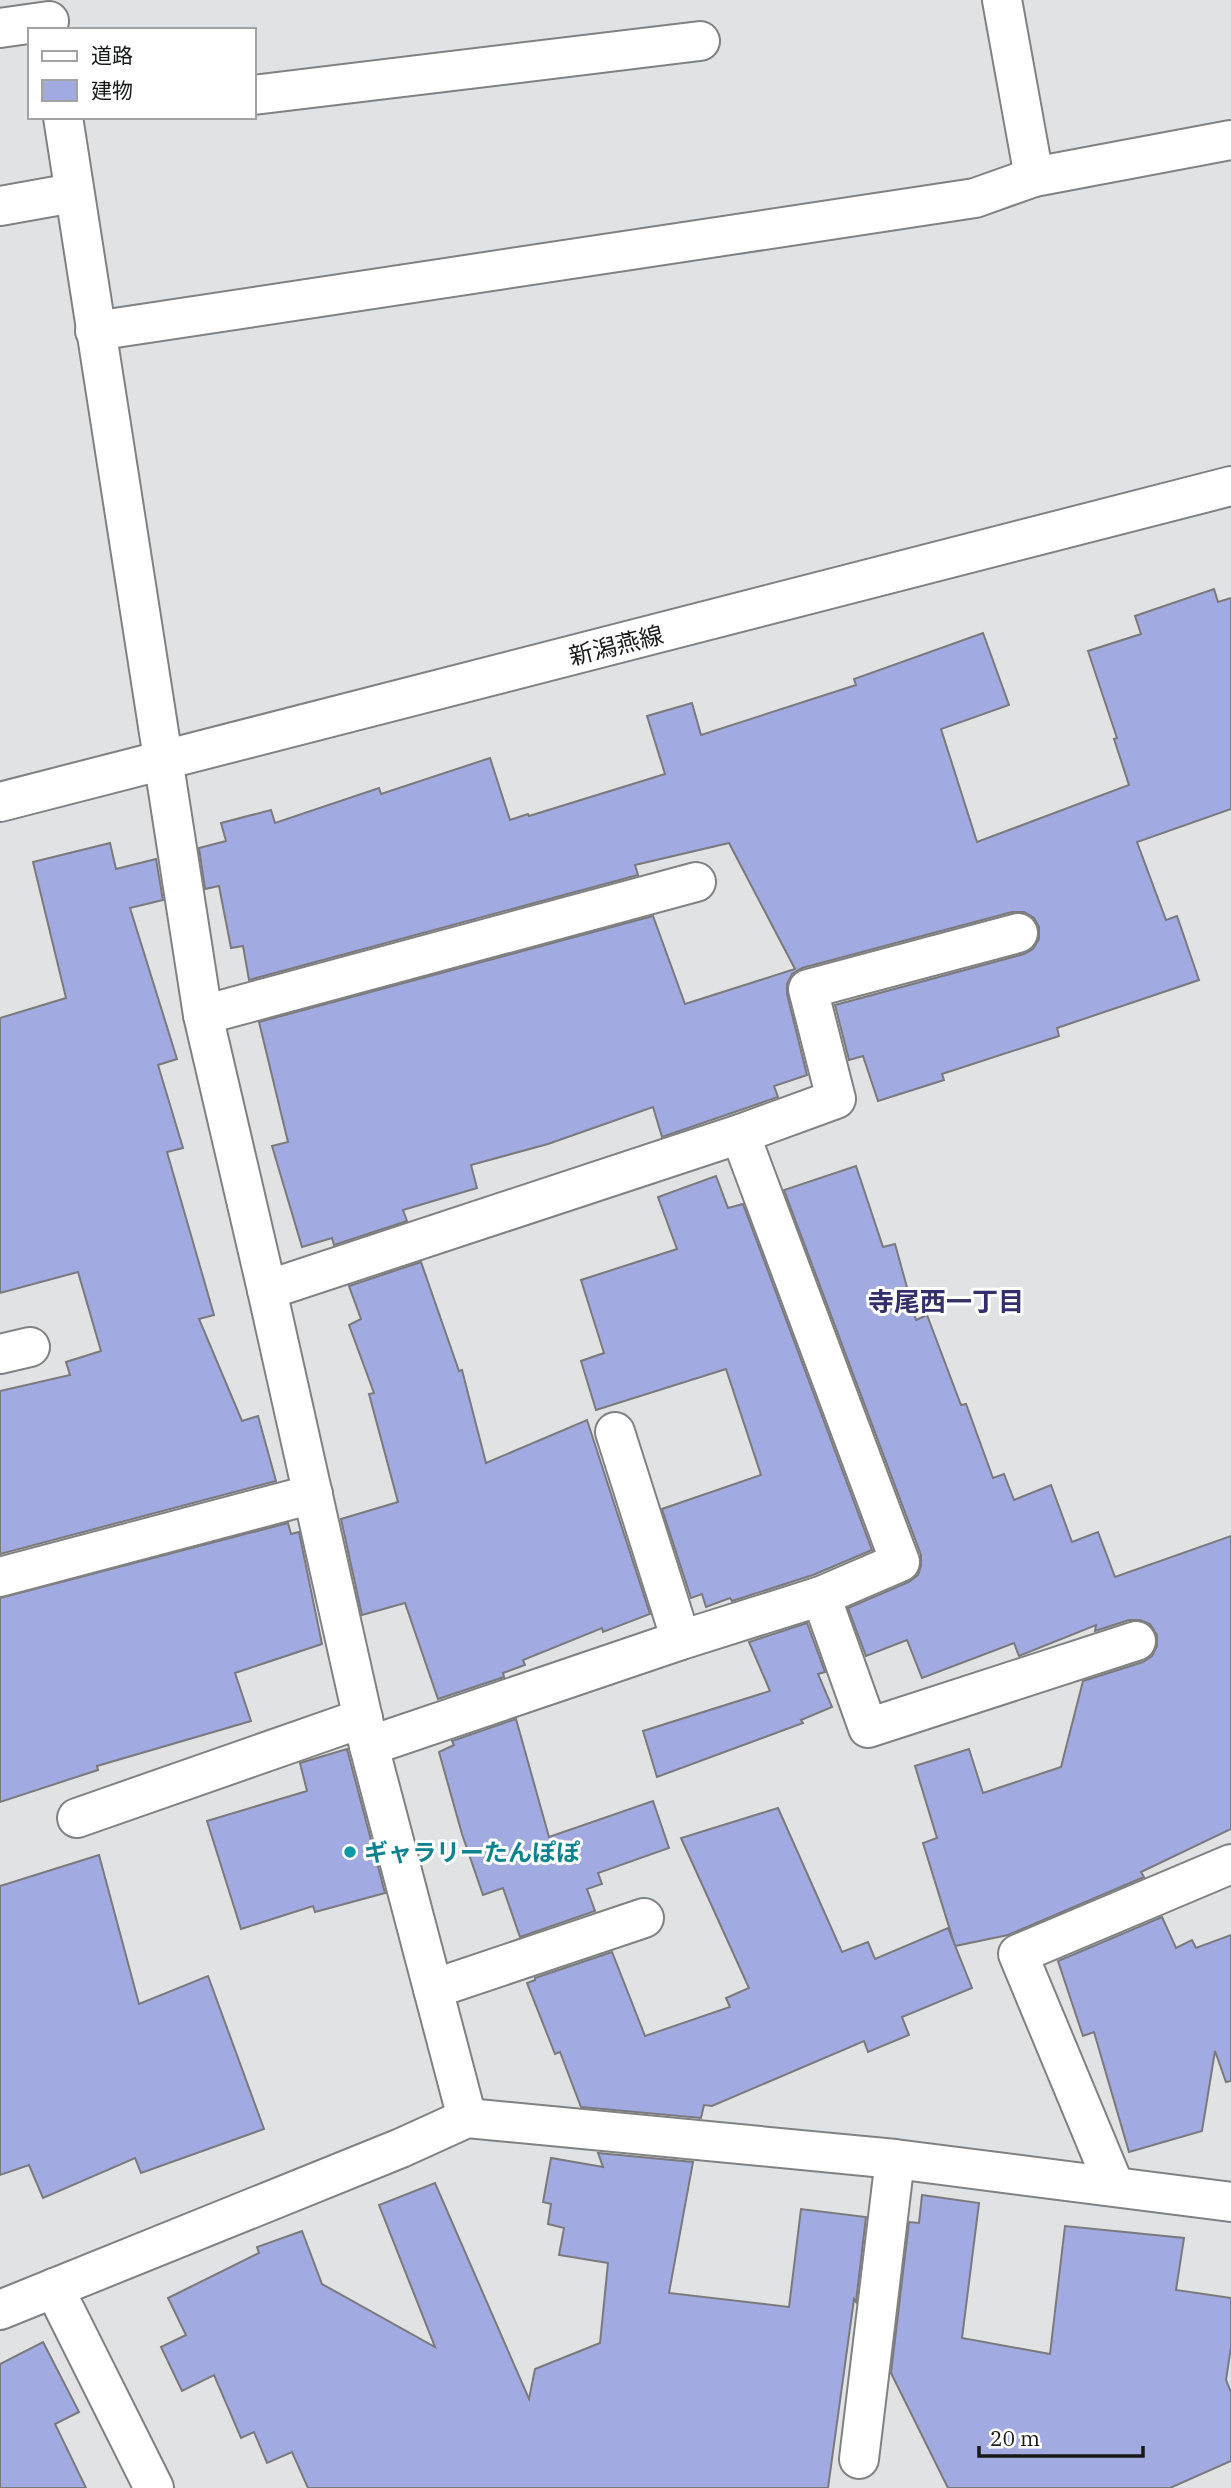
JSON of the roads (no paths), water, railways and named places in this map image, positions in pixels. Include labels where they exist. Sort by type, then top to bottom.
[{"type":"street","points":[[1002,0],[1034,177]]},
{"type":"street","points":[[0,28],[49,17]]},
{"type":"street","points":[[256,95],[700,41]]},
{"type":"street","points":[[63,119],[202,1015],[366,1732],[467,2118]]},
{"type":"street","points":[[95,331],[975,198],[1034,177],[1231,140]]},
{"type":"street","points":[[0,206],[73,193]]},
{"type":"street","name":"新潟燕線","points":[[0,802],[1231,486]]},
{"type":"street","points":[[202,1015],[696,882]]},
{"type":"street","points":[[267,1290],[740,1134],[836,1099],[808,989],[1018,933]]},
{"type":"street","points":[[77,1818],[681,1640],[821,1596],[900,1562],[740,1134]]},
{"type":"street","points":[[615,1432],[681,1640]]},
{"type":"street","points":[[0,1577],[313,1494]]},
{"type":"street","points":[[821,1596],[868,1728],[1136,1642]]},
{"type":"street","points":[[1114,2185],[1018,1954],[1231,1864]]},
{"type":"street","points":[[433,1989],[644,1917]]},
{"type":"street","points":[[0,2310],[401,2148],[467,2118],[895,2159],[1231,2202]]},
{"type":"street","points":[[859,2459],[895,2159]]},
{"type":"street","points":[[54,2288],[154,2488]]},
{"type":"place","name":"ギャラリーたんぽぽ","points":[[350,1852]]},
{"type":"district","name":"寺尾西一丁目","points":[[946,1301]]}]
